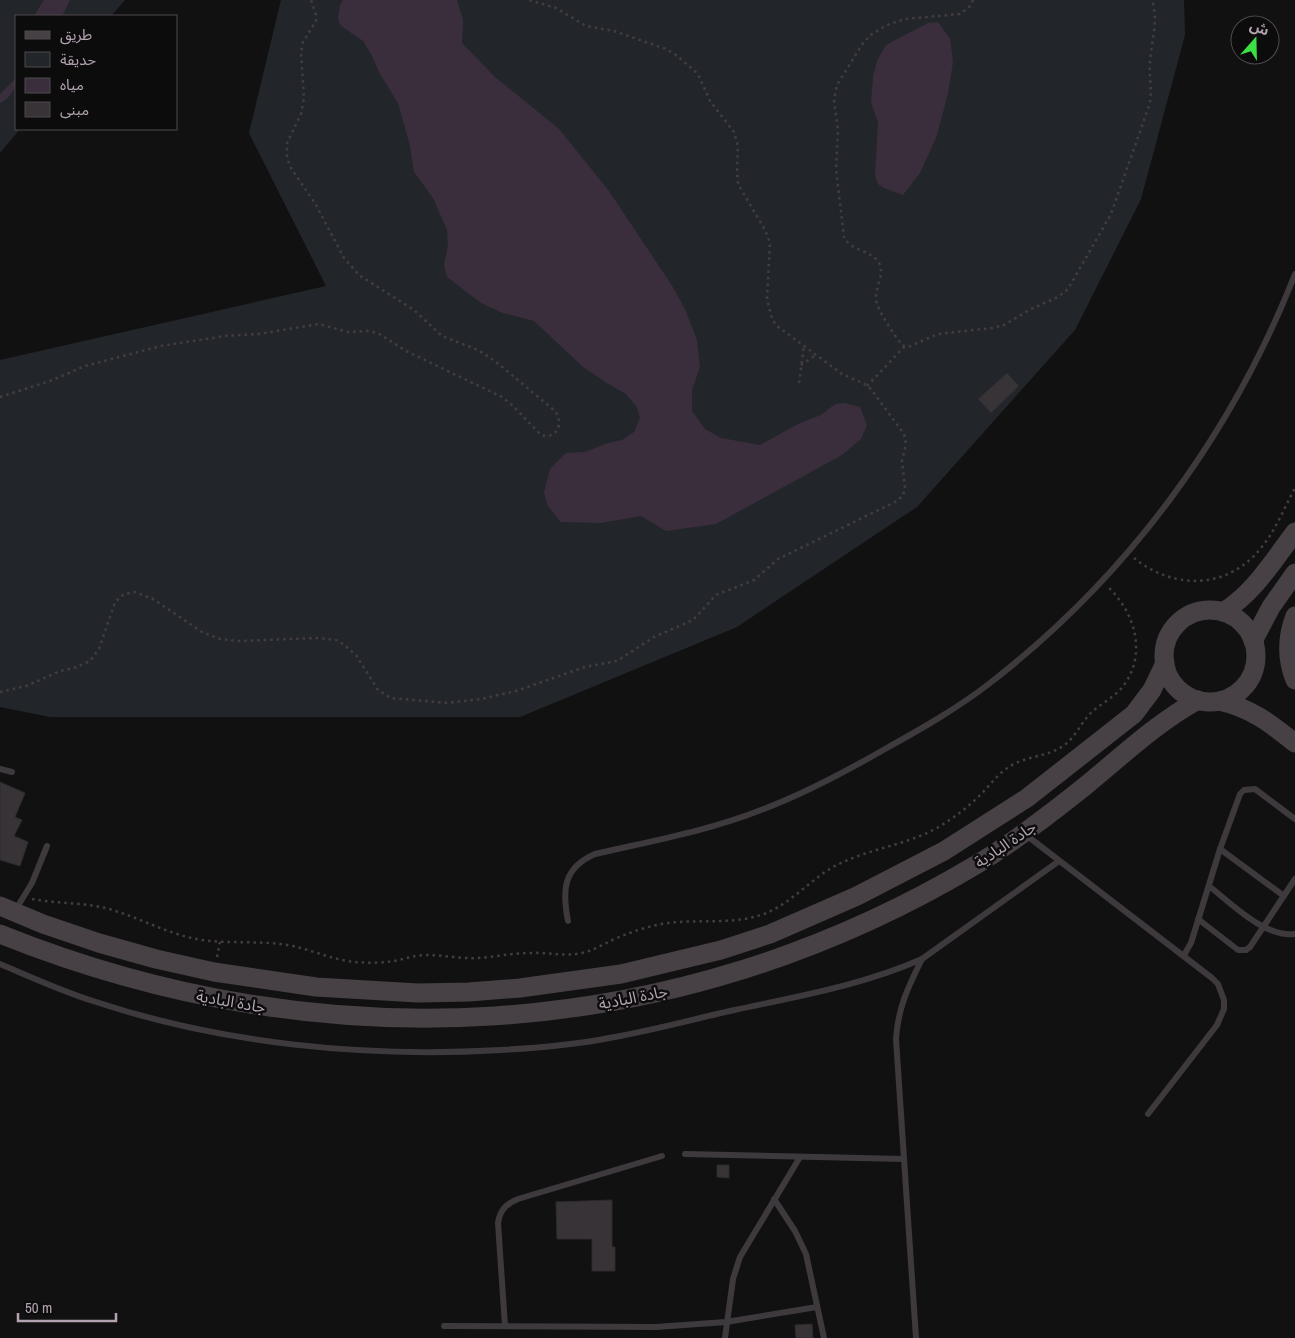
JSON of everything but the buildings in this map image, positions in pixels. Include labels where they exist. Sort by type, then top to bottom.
[{"type":"street","points":[[1223,612],[1240,601],[1250,591],[1292,524]]},
{"type":"street","points":[[1253,641],[1271,607],[1295,573]]},
{"type":"street","points":[[1200,612],[1223,612],[1242,623],[1253,641],[1256,660],[1250,680],[1235,695],[1219,701],[1204,702],[1182,692],[1167,672],[1164,652],[1167,641],[1172,630],[1189,615],[1200,612]]},
{"type":"street","points":[[1295,616],[1290,630],[1288,645],[1290,666],[1295,680]]},
{"type":"street","name":"جادة البادية","points":[[13,905],[99,944],[156,960],[223,974],[316,987],[401,992],[469,992],[520,988],[630,972],[721,950],[770,934],[857,896],[944,851],[1027,798],[1134,714],[1152,690],[1165,663]]},
{"type":"street","name":"جادة البادية","points":[[0,934],[43,951],[147,983],[199,996],[313,1014],[370,1018],[486,1017],[600,1004],[666,991],[713,979],[804,948],[875,919],[926,893],[976,864],[1023,833],[1077,792],[1161,722],[1198,700]]},
{"type":"street","points":[[1219,701],[1252,712],[1295,743]]},
{"type":"lane","points":[[568,920],[564,900],[566,883],[574,868],[587,858],[595,854],[691,832],[760,811],[809,790],[857,765],[952,709],[989,684],[1054,628],[1128,554],[1179,488],[1208,446],[1235,402],[1263,349],[1295,274]]},
{"type":"lane","points":[[0,769],[12,772]]},
{"type":"lane","points":[[1184,955],[1191,943],[1236,800],[1244,790],[1255,789],[1295,819]]},
{"type":"lane","points":[[1023,833],[1184,955],[1218,984],[1222,992],[1224,1009],[1217,1025],[1148,1114]]},
{"type":"lane","points":[[13,905],[36,876],[48,846]]},
{"type":"lane","points":[[1220,849],[1284,896]]},
{"type":"lane","points":[[0,964],[92,1001],[164,1021],[237,1036],[311,1047],[385,1052],[460,1052],[534,1048],[608,1038],[852,984],[898,970],[922,959],[1059,861]]},
{"type":"lane","points":[[1198,918],[1241,951],[1246,950],[1250,947],[1295,879]]},
{"type":"lane","points":[[1209,886],[1263,928],[1280,934],[1295,934]]},
{"type":"lane","points":[[916,1338],[896,1039],[902,1001],[922,959]]},
{"type":"lane","points":[[685,1154],[904,1159]]},
{"type":"lane","points":[[505,1326],[498,1223],[499,1215],[504,1208],[510,1202],[518,1199],[662,1156]]},
{"type":"lane","points":[[725,1338],[733,1279],[740,1257],[800,1157]]},
{"type":"lane","points":[[774,1199],[795,1231],[806,1254],[824,1338]]},
{"type":"lane","points":[[444,1326],[656,1327],[726,1322],[817,1306]]},
{"type":"path","points":[[0,397],[50,381],[85,366],[161,346],[319,324],[348,332],[366,331],[378,333],[406,351],[502,397],[541,435],[549,436],[558,430],[560,422],[554,411],[495,361],[478,350],[442,336],[419,314],[358,275],[344,258],[316,205],[291,168],[286,158],[286,148],[288,138],[297,123],[303,104],[304,91],[300,53],[303,42],[316,21],[311,0]]},
{"type":"path","points":[[0,692],[26,686],[60,671],[77,667],[90,661],[99,649],[115,602],[124,594],[135,592],[148,596],[202,632],[220,639],[239,641],[319,638],[336,640],[356,655],[378,690],[385,696],[396,700],[447,703],[472,701],[516,691],[585,667],[617,661],[654,637],[693,620],[716,595],[754,580],[782,556],[899,500],[903,496],[905,487],[902,461],[906,444],[905,437],[875,393],[867,386],[844,376],[777,326],[772,319],[766,290],[770,243],[765,230],[738,184],[736,170],[738,146],[734,132],[710,101],[698,74],[666,49],[614,31],[579,23],[556,8],[529,0]]},
{"type":"path","points":[[973,0],[966,10],[960,14],[905,19],[886,25],[872,34],[863,43],[835,90],[834,100],[838,140],[836,169],[844,237],[850,246],[872,257],[879,264],[881,272],[876,294],[877,304],[900,343],[905,346],[911,346],[938,334],[1004,325],[1031,309],[1058,297],[1072,284],[1111,214],[1150,103],[1152,88],[1150,63],[1156,18],[1152,0]]},
{"type":"path","points":[[799,384],[804,346]]},
{"type":"path","points":[[867,386],[905,346]]},
{"type":"path","points":[[801,365],[816,355]]},
{"type":"path","points":[[1128,554],[1156,573],[1172,578],[1188,581],[1205,581],[1221,577],[1250,561],[1269,537],[1284,512],[1295,488]]},
{"type":"path","points":[[1284,512],[1292,524]]},
{"type":"path","points":[[13,905],[44,901],[70,902],[106,908],[187,937],[220,942],[273,943],[294,946],[340,960],[367,963],[395,961],[426,955],[476,958],[530,952],[572,955],[589,951],[631,932],[658,925],[686,921],[732,921],[762,914],[785,902],[818,876],[848,860],[863,853],[910,840],[938,827],[966,808],[1011,765],[1030,757],[1056,750],[1070,741],[1093,711],[1118,693],[1125,684],[1134,665],[1136,643],[1129,614],[1120,599],[1102,582]]},
{"type":"green space","points":[[0,0],[125,0],[112,15],[15,15],[15,130],[19,130],[0,153]]},
{"type":"green space","points":[[281,0],[1184,0],[1185,35],[1141,199],[1075,330],[917,507],[737,627],[520,717],[50,717],[0,707],[0,360],[326,286],[249,133]]},
{"type":"water","points":[[44,0],[70,0],[62,15],[35,15]]},
{"type":"water","points":[[343,0],[457,0],[463,20],[462,43],[495,77],[559,129],[609,191],[671,284],[685,309],[697,340],[700,367],[692,390],[692,411],[705,429],[721,438],[760,445],[800,423],[821,415],[835,404],[844,403],[860,407],[867,425],[861,439],[842,455],[716,524],[666,531],[641,516],[601,523],[561,522],[548,506],[544,493],[550,469],[566,453],[585,452],[622,440],[634,432],[640,418],[637,407],[626,394],[583,367],[534,321],[503,313],[481,303],[447,277],[444,265],[448,245],[447,230],[433,198],[414,172],[410,146],[398,103],[363,41],[340,25],[338,18],[340,5]]},
{"type":"water","points":[[938,22],[950,39],[953,62],[948,94],[936,138],[920,173],[903,195],[878,184],[875,175],[878,123],[871,102],[873,77],[877,61],[886,45],[928,23]]},
{"type":"water","points":[[15,79],[12,93],[0,103],[0,94]]}]
